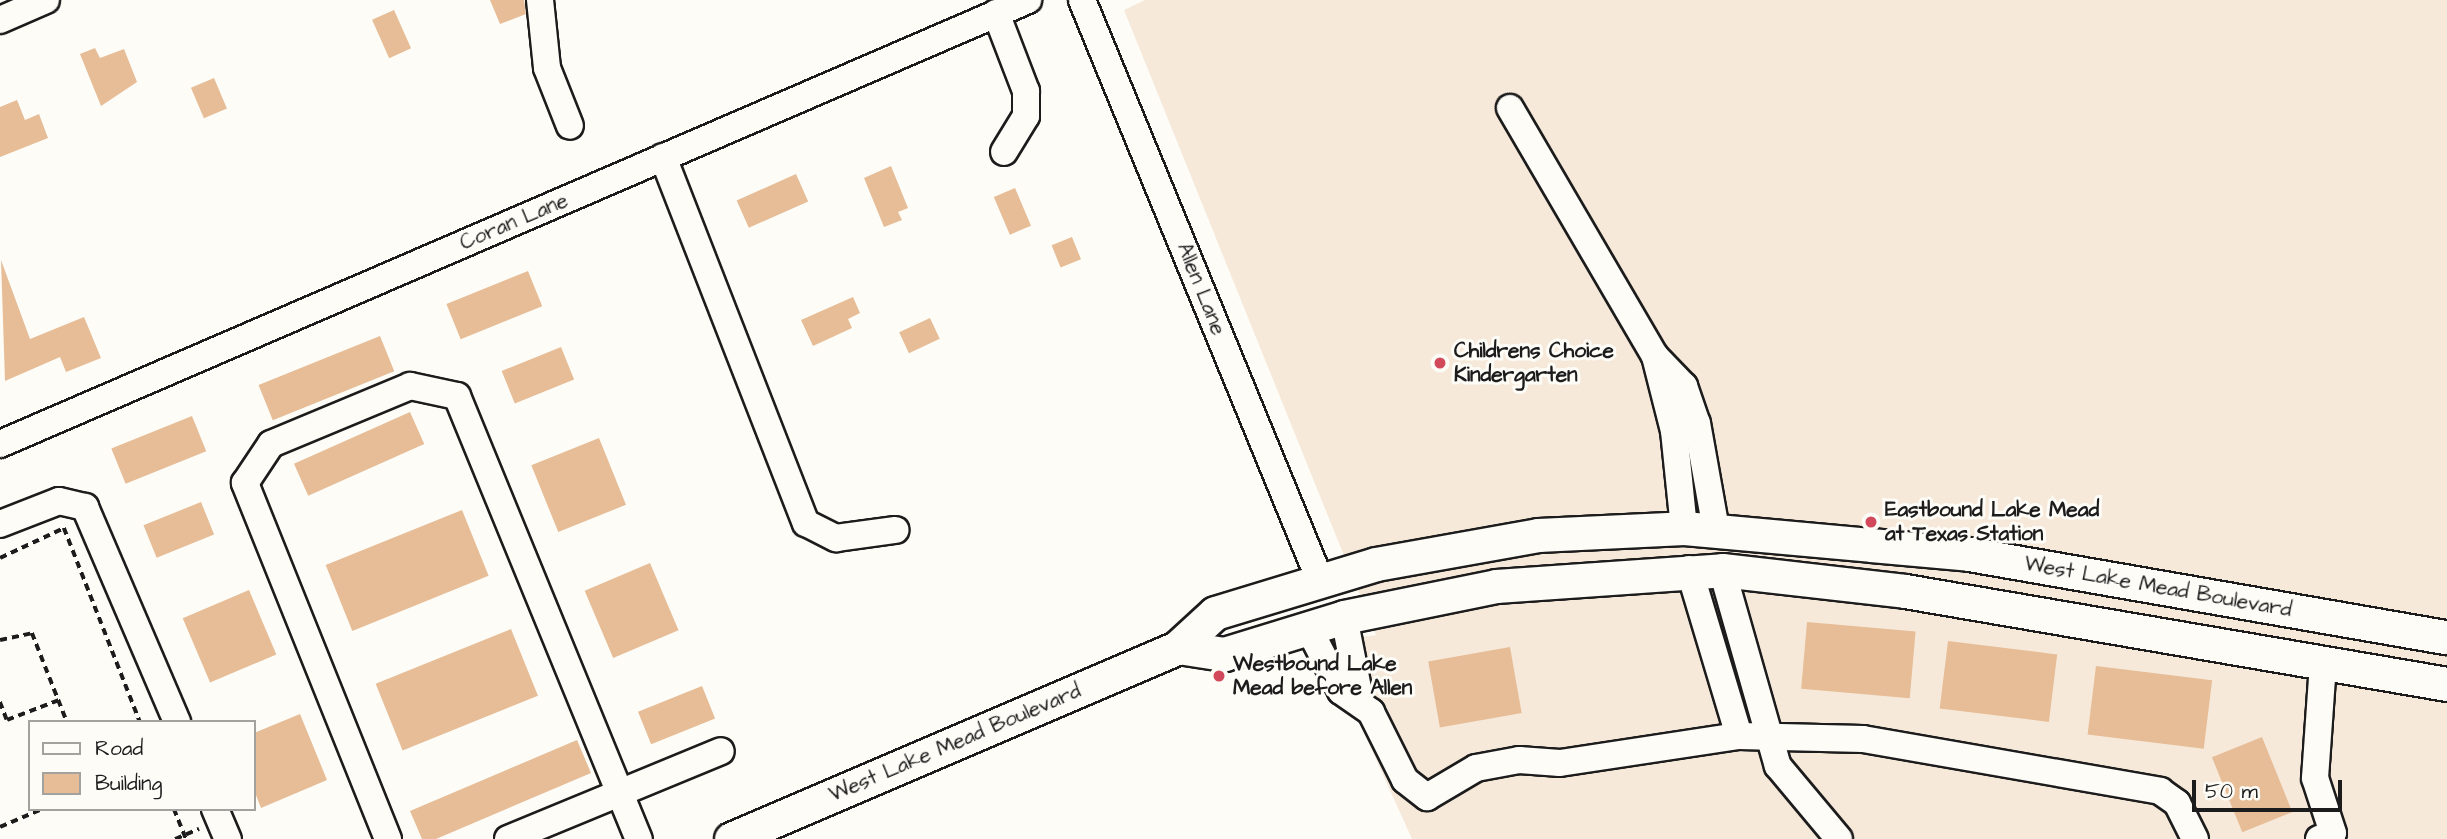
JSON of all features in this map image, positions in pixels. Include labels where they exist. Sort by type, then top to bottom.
[{"type":"main road","name":"West Lake Mead Boulevard","points":[[732,839],[1178,647],[1214,613],[1319,578],[1538,536],[1700,529],[1969,554],[2447,637]]},
{"type":"main road","points":[[1689,569],[1700,529]]},
{"type":"main road","points":[[1700,529],[1722,570]]},
{"type":"main road","points":[[1178,647],[1224,654],[1345,617],[1496,586],[1689,569],[1722,570],[1893,590],[2447,684]]},
{"type":"main road","points":[[2323,663],[2329,617]]},
{"type":"street","points":[[0,20],[46,0]]},
{"type":"street","points":[[540,0],[547,68],[570,126]]},
{"type":"street","name":"Coran Lane","points":[[0,444],[1028,0]]},
{"type":"street","name":"Allen Lane","points":[[1082,0],[1319,578]]},
{"type":"street","points":[[996,13],[1026,91],[1026,116],[1004,152]]},
{"type":"street","points":[[1510,108],[1655,356],[1684,386],[1698,423],[1700,529]]},
{"type":"street","points":[[663,157],[806,523],[836,538],[895,530]]},
{"type":"street","points":[[388,839],[245,483],[271,444],[410,386],[457,396],[639,839]]},
{"type":"street","points":[[0,524],[59,500],[85,507],[176,720]]},
{"type":"street","points":[[1689,569],[1738,736]]},
{"type":"street","points":[[1722,570],[1769,738],[1786,784],[1839,839]]},
{"type":"street","points":[[1345,617],[1361,704],[1405,780],[1427,797],[1464,773],[1503,762],[1560,763],[1738,736],[1863,739],[2160,791],[2177,803],[2195,839]]},
{"type":"street","points":[[1308,627],[1341,691],[1361,704]]},
{"type":"street","points":[[2323,663],[2315,778],[2329,837]]},
{"type":"street","points":[[508,839],[721,751]]},
{"type":"street","points":[[216,811],[228,839]]},
{"type":"path","points":[[0,558],[89,517]]},
{"type":"path","points":[[64,528],[139,720]]},
{"type":"path","points":[[0,640],[32,633],[66,720]]},
{"type":"path","points":[[0,702],[7,720],[59,700]]},
{"type":"path","points":[[0,827],[37,811]]},
{"type":"path","points":[[175,811],[186,839]]},
{"type":"shaded area","points":[[1145,0],[2447,0],[2447,839],[1412,839],[1323,642],[1376,635],[1124,10]]},
{"type":"building","points":[[490,0],[524,0],[526,14],[500,24]]},
{"type":"building","points":[[394,10],[411,48],[389,58],[372,20]]},
{"type":"building","points":[[95,48],[100,58],[124,49],[137,82],[101,106],[80,54]]},
{"type":"building","points":[[214,78],[227,108],[204,118],[191,88]]},
{"type":"building","points":[[17,100],[25,120],[39,114],[48,138],[0,157],[0,107]]},
{"type":"building","points":[[891,166],[908,208],[898,212],[902,220],[884,227],[864,178]]},
{"type":"building","points":[[796,174],[808,201],[749,228],[737,200]]},
{"type":"building","points":[[1015,188],[1031,226],[1010,235],[994,197]]},
{"type":"building","points":[[1072,237],[1081,259],[1061,267],[1052,245]]},
{"type":"building","points":[[1,260],[30,339],[84,317],[101,358],[66,372],[60,357],[5,381]]},
{"type":"building","points":[[528,271],[542,306],[461,339],[446,304]]},
{"type":"building","points":[[853,297],[860,313],[848,319],[852,328],[813,346],[801,320]]},
{"type":"building","points":[[930,318],[940,339],[909,353],[899,332]]},
{"type":"building","points":[[380,336],[394,371],[273,420],[259,385]]},
{"type":"building","points":[[561,347],[574,379],[515,403],[502,371]]},
{"type":"building","points":[[410,412],[424,444],[308,496],[294,464]]},
{"type":"building","points":[[192,416],[206,451],[126,484],[111,449]]},
{"type":"building","points":[[599,438],[626,505],[558,532],[531,465]]},
{"type":"building","points":[[201,502],[214,534],[157,558],[144,525]]},
{"type":"building","points":[[462,510],[489,576],[352,631],[326,565]]},
{"type":"building","points":[[650,563],[679,630],[613,658],[585,591]]},
{"type":"building","points":[[249,590],[276,654],[210,683],[183,618]]},
{"type":"building","points":[[1807,622],[1916,631],[1910,698],[1801,689]]},
{"type":"building","points":[[511,629],[538,696],[403,750],[376,684]]},
{"type":"building","points":[[1948,641],[2057,654],[2049,722],[1940,708]]},
{"type":"building","points":[[1510,647],[1522,713],[1440,727],[1428,661]]},
{"type":"building","points":[[2096,666],[2212,680],[2204,749],[2088,734]]},
{"type":"building","points":[[702,686],[715,718],[651,744],[638,712]]},
{"type":"building","points":[[300,714],[327,780],[261,808],[256,795],[256,732]]},
{"type":"building","points":[[2262,737],[2292,812],[2242,832],[2212,757]]},
{"type":"building","points":[[577,740],[591,773],[436,839],[422,839],[410,811]]},
{"type":"place","name":"Childrens Choice Kindergarten","points":[[1440,363]]},
{"type":"place","name":"Eastbound Lake Mead at Texas Station","points":[[1871,522]]},
{"type":"place","name":"Westbound Lake Mead before Allen","points":[[1219,676]]}]
